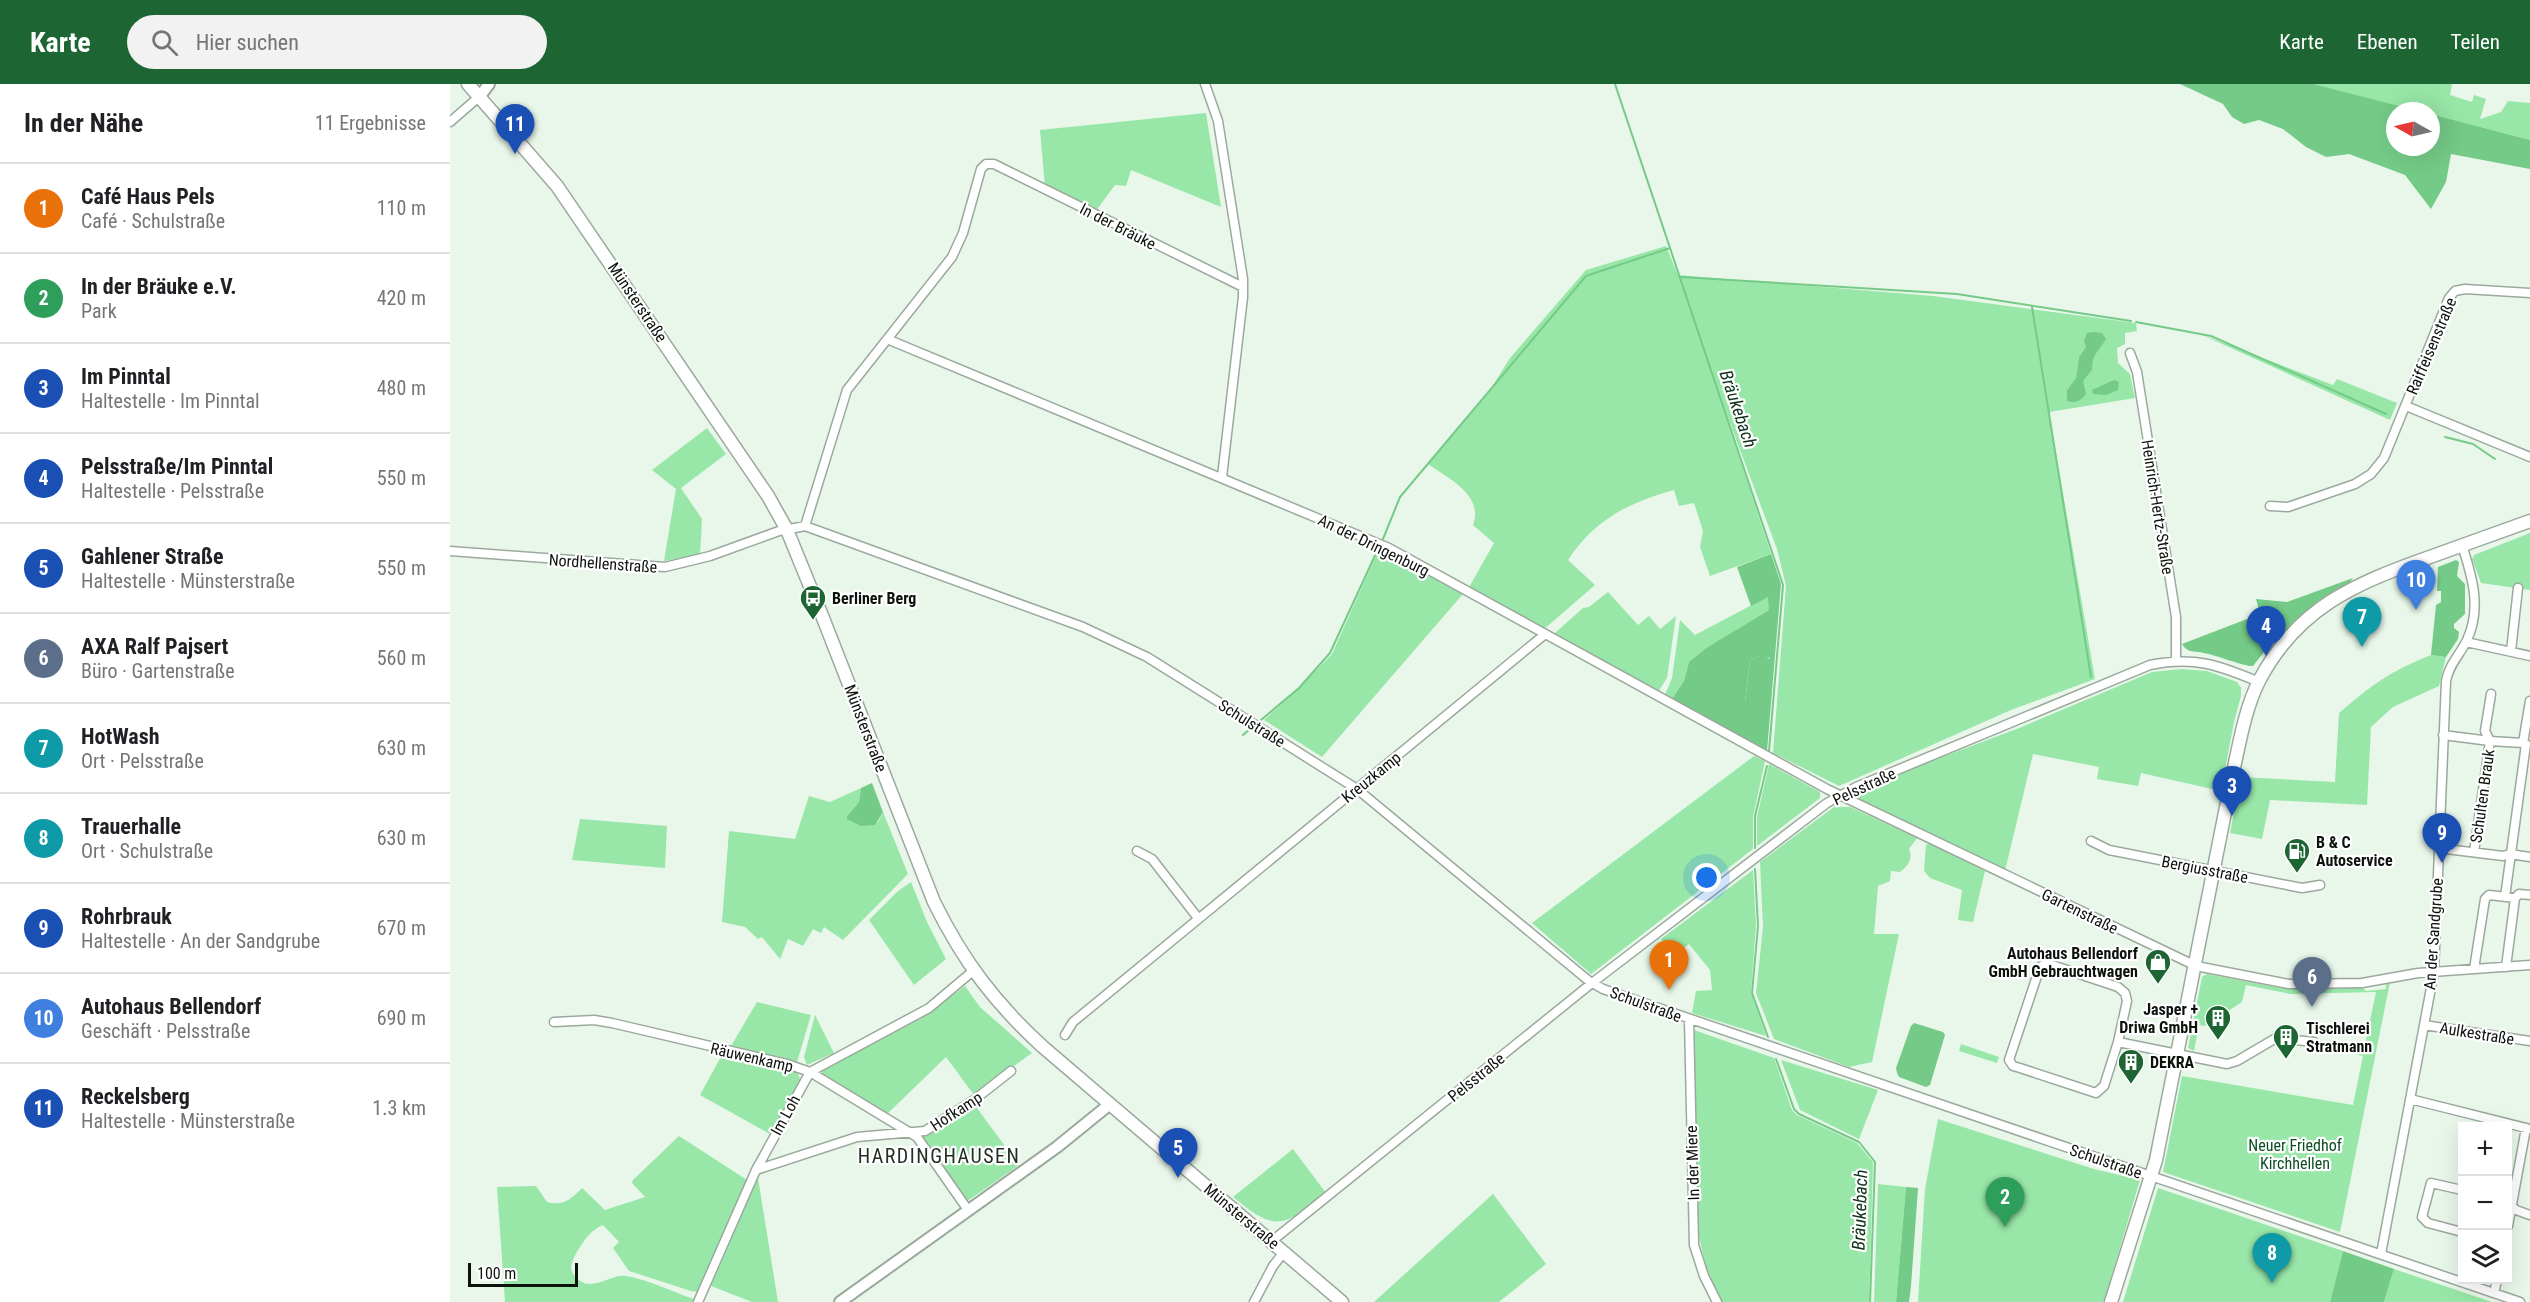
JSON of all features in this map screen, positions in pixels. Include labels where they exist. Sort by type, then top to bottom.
[{"type":"main road","name":"Münsterstraße","points":[[468,84],[557,186],[768,496],[787,530],[934,902],[951,936],[973,971],[995,1000],[1022,1027],[1342,1302]]},
{"type":"main road","points":[[2111,1302],[2151,1177],[2196,966],[2242,728],[2259,682],[2272,658],[2288,639],[2308,618],[2333,598],[2365,581],[2530,521]]},
{"type":"street","points":[[450,123],[480,96],[489,84]]},
{"type":"street","points":[[1205,84],[1218,121],[1243,287],[1222,477]]},
{"type":"street","name":"In der Bräuke","points":[[886,339],[952,257],[963,234],[981,169],[986,164],[994,164],[1243,287]]},
{"type":"street","name":"Raiffeisenstraße","points":[[2270,506],[2288,507],[2355,484],[2371,474],[2384,458],[2449,298],[2455,291],[2465,289],[2530,293]]},
{"type":"street","points":[[787,530],[805,526],[847,390],[886,339]]},
{"type":"street","name":"An der Dringenburg","points":[[886,339],[1389,548],[1544,635],[1840,795]]},
{"type":"street","name":"Heinrich-Hertz-Straße","points":[[2130,353],[2137,372],[2176,617],[2176,661]]},
{"type":"street","name":"Raiffeisenstraße","points":[[2406,406],[2530,457]]},
{"type":"street","name":"Schulstraße","points":[[805,526],[1083,627],[1147,657],[1357,789],[1603,989],[2520,1302]]},
{"type":"street","name":"Nordhellenstraße","points":[[450,551],[665,567],[710,556],[787,530]]},
{"type":"street","name":"An der Sandgrube","points":[[2381,1254],[2434,972],[2447,677],[2451,664],[2466,642],[2473,620],[2475,588],[2462,545]]},
{"type":"street","points":[[2511,651],[2518,588]]},
{"type":"street","name":"Kreuzkamp","points":[[1065,1035],[1073,1022],[1544,635]]},
{"type":"street","points":[[2466,642],[2530,656]]},
{"type":"street","name":"Pelsstraße","points":[[1272,1241],[1592,982],[1840,795],[2134,670],[2176,661],[2210,663],[2259,682]]},
{"type":"street","name":"Schulten Brauk","points":[[2474,852],[2490,741],[2485,731],[2491,694]]},
{"type":"street","points":[[2505,897],[2530,701]]},
{"type":"street","name":"Schulten Brauk","points":[[2443,735],[2523,744]]},
{"type":"street","name":"Gartenstraße","points":[[1840,795],[2196,966],[2289,984],[2362,983],[2434,972],[2530,965]]},
{"type":"street","name":"Bergiusstraße","points":[[2091,841],[2109,850],[2213,871],[2302,888],[2320,885]]},
{"type":"street","points":[[2438,848],[2530,857]]},
{"type":"street","points":[[1137,851],[1152,859],[1198,918]]},
{"type":"street","points":[[2506,967],[2515,898],[2519,894],[2530,895]]},
{"type":"street","points":[[2474,969],[2485,899],[2489,895],[2515,898]]},
{"type":"street","points":[[2043,963],[2118,987],[2125,993],[2127,1001],[2118,1042],[2104,1086],[2096,1093],[2013,1066],[2009,1060],[2043,963]]},
{"type":"street","points":[[810,1072],[929,1008],[973,971]]},
{"type":"street","name":"In der Miere","points":[[1689,1019],[1695,1245],[1704,1276],[1717,1302]]},
{"type":"street","name":"Räuwenkamp","points":[[554,1022],[594,1020],[612,1023],[787,1064],[810,1072],[917,1137],[968,1210]]},
{"type":"street","name":"Aulkestraße","points":[[2424,1025],[2530,1041]]},
{"type":"street","points":[[2118,1042],[2227,1064],[2237,1061],[2276,1038],[2314,1042]]},
{"type":"street","name":"Hofkamp","points":[[756,1170],[857,1137],[925,1131],[974,1100],[1011,1071]]},
{"type":"street","name":"Im Loh","points":[[699,1302],[756,1170],[810,1072]]},
{"type":"street","points":[[2410,1099],[2528,1129],[2512,1195]]},
{"type":"street","points":[[840,1302],[1056,1147],[1110,1104]]},
{"type":"street","points":[[2458,1189],[2431,1183],[2422,1217],[2428,1223],[2458,1231]]},
{"type":"street","points":[[2512,1205],[2516,1210],[2530,1215]]},
{"type":"street","points":[[1254,1302],[1273,1266],[1284,1252]]},
{"type":"street","points":[[2494,1293],[2496,1284]]},
{"type":"green space","points":[[2314,84],[2452,84],[2450,95],[2472,102],[2474,95],[2486,99],[2480,119],[2501,112],[2508,101],[2530,103],[2530,140],[2440,116],[2440,102],[2386,103]]},
{"type":"green space","points":[[1206,113],[1221,207],[1131,170],[1126,186],[1115,185],[1095,212],[1045,187],[1040,130]]},
{"type":"green space","points":[[1666,246],[1678,275],[1933,296],[2136,323],[2137,331],[2125,333],[2125,344],[2117,348],[2118,363],[2130,374],[2135,398],[2049,412],[2095,679],[2011,710],[1839,786],[1773,753],[1786,586],[1777,549],[1715,383],[1771,554],[1710,576],[1700,547],[1703,531],[1694,503],[1679,506],[1674,490],[1627,507],[1601,523],[1589,534],[1568,560],[1595,585],[1543,630],[1468,589],[1494,543],[1473,525],[1474,505],[1469,496],[1454,482],[1428,464],[1490,390],[1510,358],[1586,270]],"holes":[[[2102,345],[2098,349],[2089,373],[2082,381],[2085,391],[2067,390],[2076,378],[2079,357],[2086,347]]]},
{"type":"green space","points":[[2200,334],[2333,385],[2337,379],[2397,403],[2390,420]]},
{"type":"green space","points":[[707,428],[726,454],[681,488],[702,519],[700,555],[664,561],[676,489],[652,470]]},
{"type":"green space","points":[[2530,533],[2530,590],[2481,583],[2472,559],[2474,555]]},
{"type":"green space","points":[[1379,549],[1463,594],[1322,757],[1264,720],[1332,654]]},
{"type":"green space","points":[[1608,592],[1638,625],[1649,616],[1660,629],[1676,616],[1667,678],[1658,692],[1555,637],[1555,633],[1583,608],[1589,607]]},
{"type":"green space","points":[[1769,596],[1769,610],[1706,648],[1689,662],[1684,681],[1672,699],[1665,695],[1672,678],[1680,620],[1695,635]]},
{"type":"green space","points":[[2431,655],[2446,657],[2439,686],[2393,707],[2371,727],[2367,805],[2270,800],[2262,839],[2230,833],[2241,777],[2335,782],[2339,713],[2382,679]]},
{"type":"green space","points":[[2181,669],[2207,671],[2237,682],[2241,688],[2221,791],[2141,773],[2138,786],[2097,779],[2099,767],[2033,754],[2005,871],[1854,797],[1856,792],[2019,728],[2152,672]]},
{"type":"green space","points":[[1754,756],[1765,761],[1753,817],[1753,849],[1591,974],[1532,923]]},
{"type":"green space","points":[[1769,764],[1820,792],[1820,798],[1757,846],[1757,817]]},
{"type":"green space","points":[[861,788],[859,802],[847,816],[878,822],[883,812],[908,874],[843,940],[824,927],[821,933],[813,929],[803,946],[788,939],[780,959],[762,937],[758,939],[745,927],[722,922],[729,831],[795,839],[809,796],[830,802]]},
{"type":"green space","points":[[1834,807],[1850,807],[1917,838],[1909,849],[1910,859],[1905,867],[1900,872],[1891,871],[1890,881],[1878,886],[1874,934],[1899,934],[1872,1062],[1849,1067],[1774,1039],[1756,993],[1763,927],[1760,862]]},
{"type":"green space","points":[[580,819],[667,826],[665,868],[572,860]]},
{"type":"green space","points":[[1929,843],[1985,871],[1973,922],[1958,920],[1962,890],[1930,878],[1924,871],[1926,845]]},
{"type":"green space","points":[[1753,870],[1756,925],[1751,992],[1766,1036],[1692,1013],[1696,991],[1712,990],[1710,970],[1689,944],[1674,956],[1661,939]]},
{"type":"green space","points":[[911,882],[927,922],[946,959],[914,985],[869,920],[898,891]]},
{"type":"green space","name":"Neuer Friedhof Kirchhellen","points":[[2207,974],[2281,988],[2363,988],[2366,991],[2386,989],[2386,983],[2390,982],[2340,1232],[2163,1172],[2182,1076],[2353,1105],[2363,1056],[2324,1047],[2326,1041],[2364,1049],[2376,992],[2290,994],[2246,985],[2242,1002],[2205,1026],[2199,1025],[2194,1051],[2188,1048],[2202,977]]},
{"type":"green space","points":[[965,986],[980,1007],[1032,1053],[974,1095],[946,1057],[885,1116],[822,1075],[822,1069],[920,1019]]},
{"type":"green space","points":[[757,1002],[811,1015],[797,1062],[731,1046]]},
{"type":"green space","points":[[815,1015],[834,1053],[807,1065],[804,1057]]},
{"type":"green space","points":[[1694,1030],[1774,1058],[1792,1110],[1797,1115],[1857,1143],[1873,1162],[1869,1302],[1721,1302],[1706,1267],[1699,1237],[1691,1031]]},
{"type":"green space","points":[[1961,1044],[1999,1057],[1997,1063],[1959,1051]]},
{"type":"green space","points":[[723,1053],[797,1071],[800,1079],[770,1134],[700,1095]]},
{"type":"green space","points":[[1781,1060],[1878,1090],[1859,1139],[1800,1110]]},
{"type":"green space","points":[[974,1104],[1019,1165],[966,1202],[923,1139],[924,1134],[946,1123]]},
{"type":"green space","points":[[1938,1119],[2094,1169],[2140,1180],[2104,1302],[1918,1302],[1925,1189]]},
{"type":"green space","points":[[679,1136],[747,1180],[699,1292],[629,1271],[613,1248],[619,1242],[603,1225],[583,1242],[573,1260],[571,1269],[580,1281],[586,1284],[626,1276],[661,1286],[696,1300],[695,1302],[505,1302],[497,1187],[536,1186],[547,1202],[558,1203],[570,1199],[582,1188],[605,1210],[645,1197],[632,1183],[633,1180]]},
{"type":"green space","points":[[1293,1149],[1326,1193],[1300,1213],[1290,1219],[1280,1221],[1260,1217],[1233,1197]]},
{"type":"green space","points":[[758,1178],[778,1302],[752,1302],[711,1286]]},
{"type":"green space","points":[[1878,1184],[1906,1187],[1896,1302],[1874,1302]]},
{"type":"green space","name":"Neuer Friedhof Kirchhellen","points":[[2158,1188],[2343,1251],[2330,1302],[2123,1302]]},
{"type":"green space","points":[[1493,1194],[1546,1264],[1499,1302],[1374,1302]]},
{"type":"green space","points":[[2394,1269],[2492,1302],[2384,1302]]},
{"type":"shaded area","points":[[2180,84],[2314,84],[2386,103],[2386,156],[2440,156],[2440,116],[2530,140],[2530,169],[2451,154],[2446,182],[2431,209],[2405,175],[2349,154],[2326,157],[2306,147],[2283,129],[2259,120],[2244,124],[2232,117],[2223,104]]},
{"type":"shaded area","points":[[2087,333],[2102,333],[2106,339],[2095,356],[2092,370],[2083,381],[2086,394],[2078,401],[2067,401],[2067,390],[2076,378],[2079,357],[2086,347],[2084,341]]},
{"type":"shaded area","points":[[2114,380],[2119,382],[2118,390],[2106,395],[2093,394],[2092,390]]},
{"type":"shaded area","points":[[1771,554],[1781,584],[1767,751],[1672,699],[1684,681],[1689,662],[1706,648],[1769,610],[1768,597],[1751,606],[1737,567]],"holes":[[[1759,656],[1770,658],[1745,703],[1750,660]]]},
{"type":"shaded area","points":[[2456,560],[2459,562],[2457,576],[2465,584],[2465,614],[2454,624],[2454,628],[2459,632],[2458,639],[2446,657],[2431,655],[2436,605],[2441,602],[2441,591],[2437,591],[2438,567]]},
{"type":"shaded area","points":[[2353,578],[2318,601],[2279,638],[2275,638],[2253,666],[2190,651],[2182,644],[2260,614],[2256,599],[2287,602]]},
{"type":"shaded area","points":[[1765,656],[1772,661],[1768,709],[1763,713],[1748,707],[1745,703],[1750,660]]},
{"type":"shaded area","points":[[872,783],[883,812],[875,825],[861,826],[847,819],[847,816],[859,802],[861,788]]},
{"type":"shaded area","points":[[1914,1023],[1943,1032],[1945,1035],[1930,1085],[1926,1087],[1899,1077],[1896,1068]]},
{"type":"shaded area","points":[[1906,1187],[1918,1188],[1911,1286],[1909,1302],[1896,1302]]},
{"type":"shaded area","points":[[2343,1251],[2394,1269],[2384,1302],[2330,1302]]},
{"type":"waterway","name":"Bräukebach","points":[[1615,84],[1783,585],[1769,751]]},
{"type":"waterway","points":[[2288,84],[2386,107]]},
{"type":"waterway","points":[[2440,120],[2530,144]]},
{"type":"waterway","points":[[1383,539],[1400,497],[1586,276],[1670,248]]},
{"type":"waterway","points":[[1681,277],[1957,294],[2131,321]]},
{"type":"waterway","points":[[2032,307],[2091,677]]},
{"type":"waterway","points":[[2136,322],[2211,336],[2386,414]]},
{"type":"waterway","points":[[2445,437],[2473,444],[2495,459]]},
{"type":"waterway","points":[[1261,720],[1299,688],[1330,653],[1378,549]]},
{"type":"waterway","points":[[1243,735],[1250,729]]},
{"type":"waterway","name":"Bräukebach","points":[[1755,848],[1755,816],[1767,766]]},
{"type":"waterway","name":"Bräukebach","points":[[1755,869],[1758,926],[1752,993],[1768,1037]]},
{"type":"waterway","name":"Bräukebach","points":[[1776,1059],[1794,1109],[1799,1114],[1859,1142],[1875,1162],[1870,1302]]},
{"type":"place","name":"Reckelsberg","points":[[515,154]]},
{"type":"place","name":"Autohaus Bellendorf","points":[[2416,610]]},
{"type":"place","name":"Berliner Berg","points":[[813,621]]},
{"type":"place","name":"HotWash","points":[[2362,647]]},
{"type":"place","name":"Pelsstraße/Im Pinntal","points":[[2266,656]]},
{"type":"place","name":"Im Pinntal","points":[[2232,816]]},
{"type":"place","name":"Rohrbrauk","points":[[2442,863]]},
{"type":"place","name":"B & C Autoservice","points":[[2297,874]]},
{"type":"place","name":"Autohaus Bellendorf GmbH Gebrauchtwagen","points":[[2158,985]]},
{"type":"place","name":"Café Haus Pels","points":[[1669,990]]},
{"type":"place","name":"AXA Ralf Pajsert","points":[[2312,1007]]},
{"type":"place","name":"Jasper + Driwa GmbH","points":[[2218,1041]]},
{"type":"place","name":"Tischlerei Stratmann","points":[[2286,1060]]},
{"type":"place","name":"DEKRA","points":[[2131,1085]]},
{"type":"place","name":"Gahlener Straße","points":[[1178,1178]]},
{"type":"place","name":"In der Bräuke e.V.","points":[[2005,1227]]},
{"type":"place","name":"Trauerhalle","points":[[2272,1283]]},
{"type":"district","name":"HARDINGHAUSEN","points":[[939,1156]]}]
